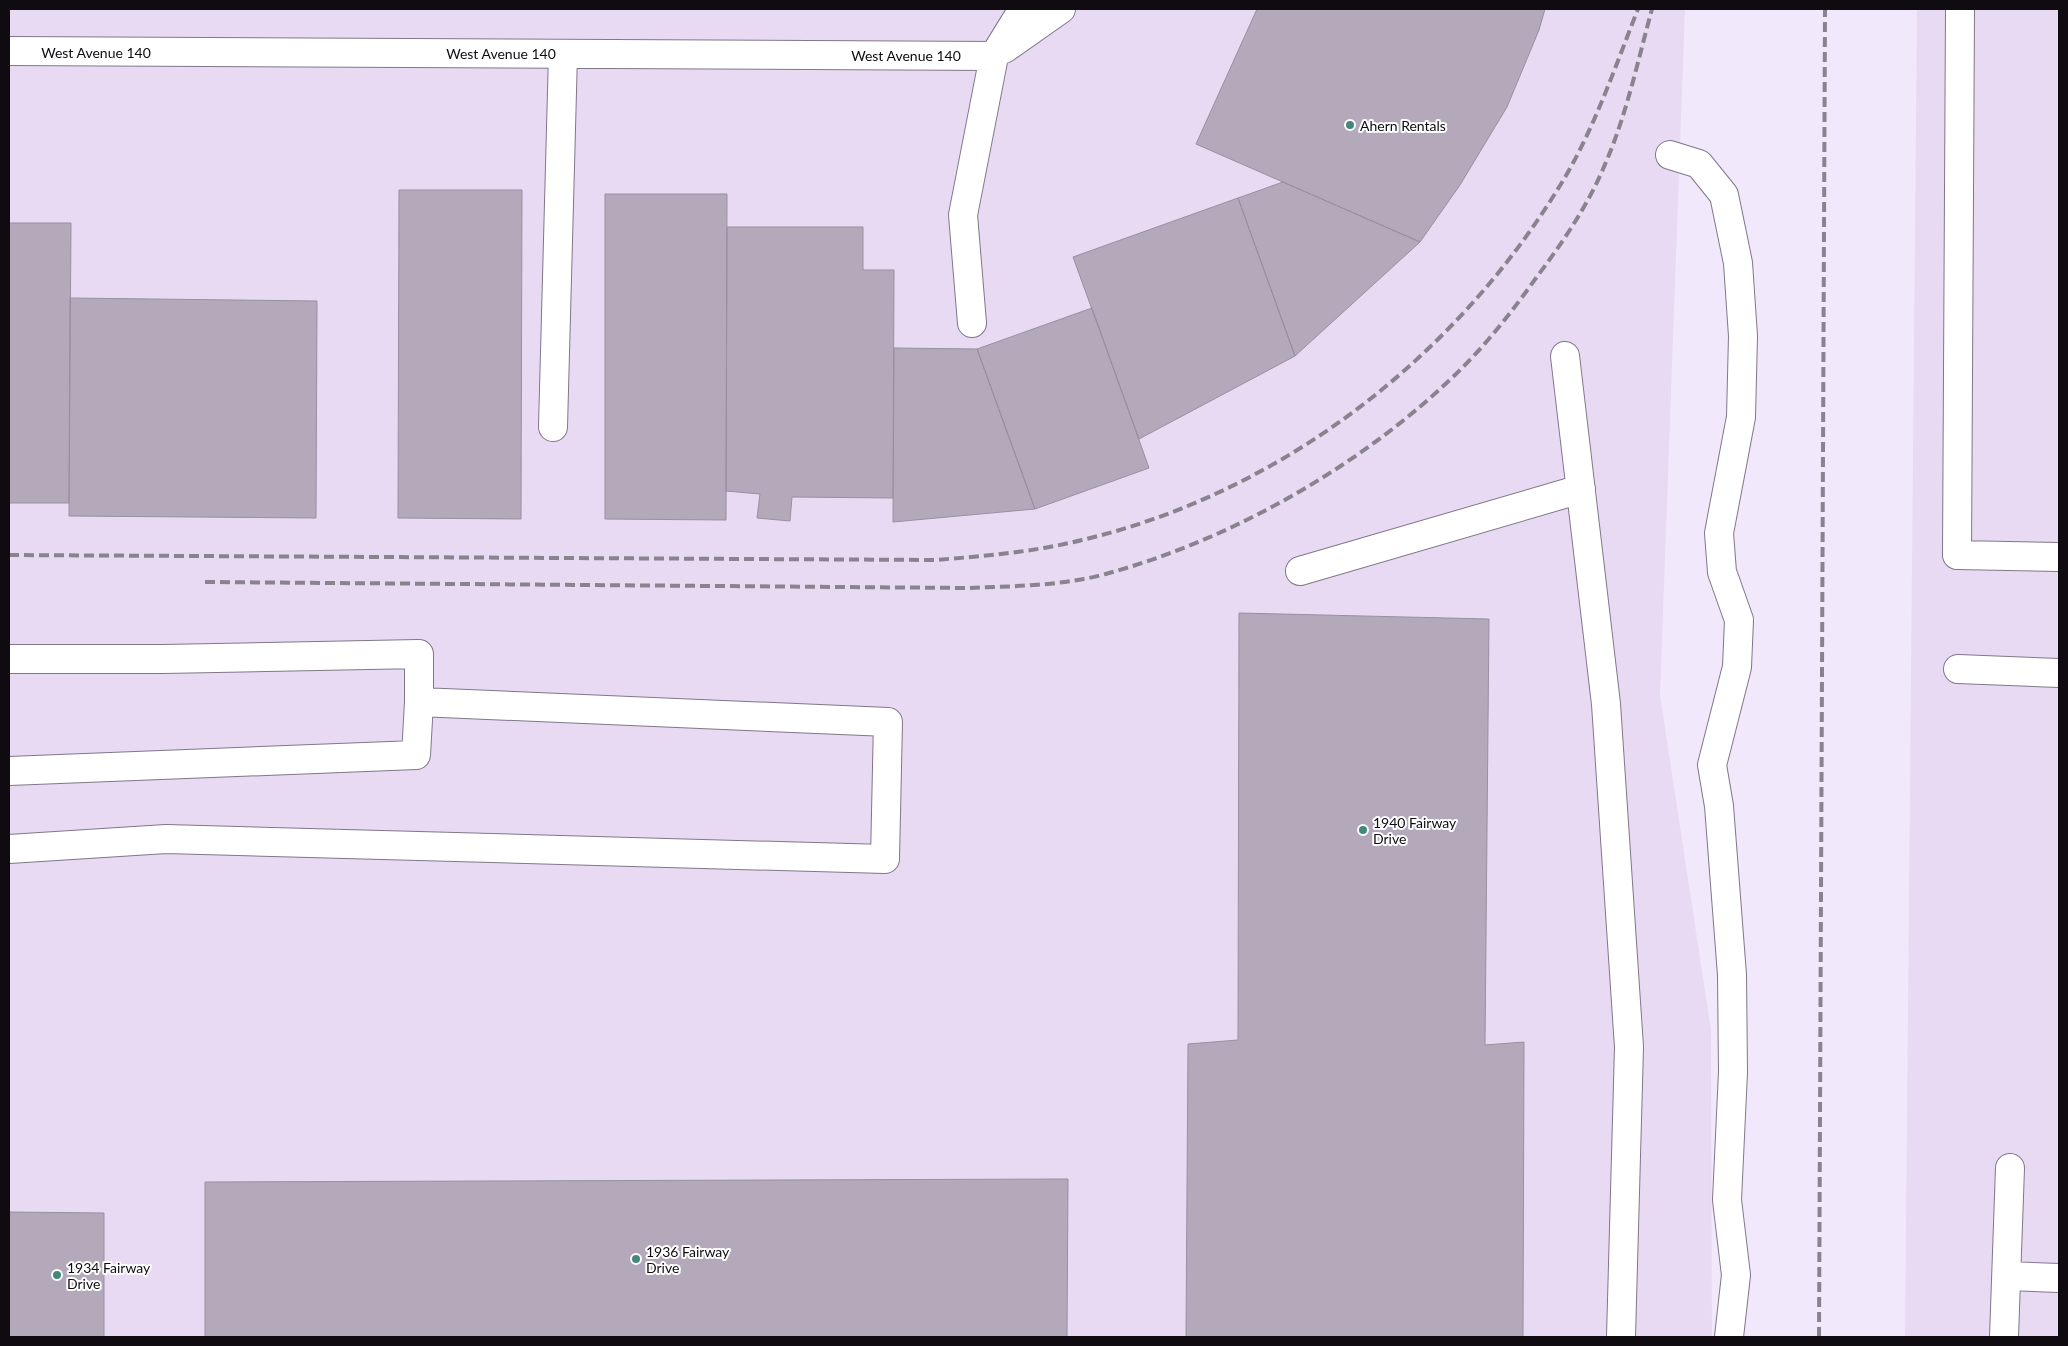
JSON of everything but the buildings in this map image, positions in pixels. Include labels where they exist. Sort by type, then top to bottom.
[{"type":"street","points":[[972,323],[963,215],[994,56],[1023,9]]},
{"type":"street","points":[[994,56],[1061,9]]},
{"type":"street","points":[[1960,9],[1957,555],[2059,557]]},
{"type":"street","name":"West Avenue 140","points":[[9,51],[994,56]]},
{"type":"street","points":[[553,426],[563,54]]},
{"type":"street","points":[[1670,154],[1699,164],[1724,196],[1738,263],[1743,336],[1741,417],[1719,533],[1722,572],[1739,620],[1738,667],[1712,765],[1719,806],[1732,975],[1733,1072],[1727,1200],[1736,1275],[1729,1337]]},
{"type":"street","points":[[1566,356],[1606,704],[1630,1047],[1621,1337]]},
{"type":"street","points":[[1300,571],[1581,490]]},
{"type":"street","points":[[9,659],[163,659],[420,654],[416,755],[9,771]]},
{"type":"street","points":[[1958,668],[2059,673]]},
{"type":"street","points":[[9,849],[166,838],[885,859],[888,722],[419,702]]},
{"type":"street","points":[[2004,1337],[2008,1276],[2010,1168]]},
{"type":"street","points":[[2008,1276],[2059,1278]]},
{"type":"shaded area","points":[[9,9],[1685,9],[1660,695],[1711,1030],[1712,1337],[9,1337]]},
{"type":"shaded area","points":[[1917,9],[2059,9],[2059,1337],[1905,1337]]},
{"type":"railway","points":[[9,555],[935,560],[1046,548],[1082,540],[1155,518],[1226,489],[1293,453],[1356,410],[1415,361],[1469,306],[1518,247],[1573,163],[1603,98],[1638,9]]},
{"type":"railway","points":[[205,582],[1004,587],[1075,581],[1109,573],[1157,558],[1205,539],[1252,517],[1343,465],[1425,402],[1462,368],[1491,336],[1566,237],[1584,208],[1599,178],[1626,106],[1652,9]]},
{"type":"railway","points":[[1819,1337],[1825,9]]},
{"type":"place","name":"Ahern Rentals","points":[[1350,125]]},
{"type":"place","name":"1940 Fairway Drive","points":[[1363,830]]},
{"type":"place","name":"1936 Fairway Drive","points":[[636,1259]]},
{"type":"place","name":"1934 Fairway Drive","points":[[57,1275]]}]
